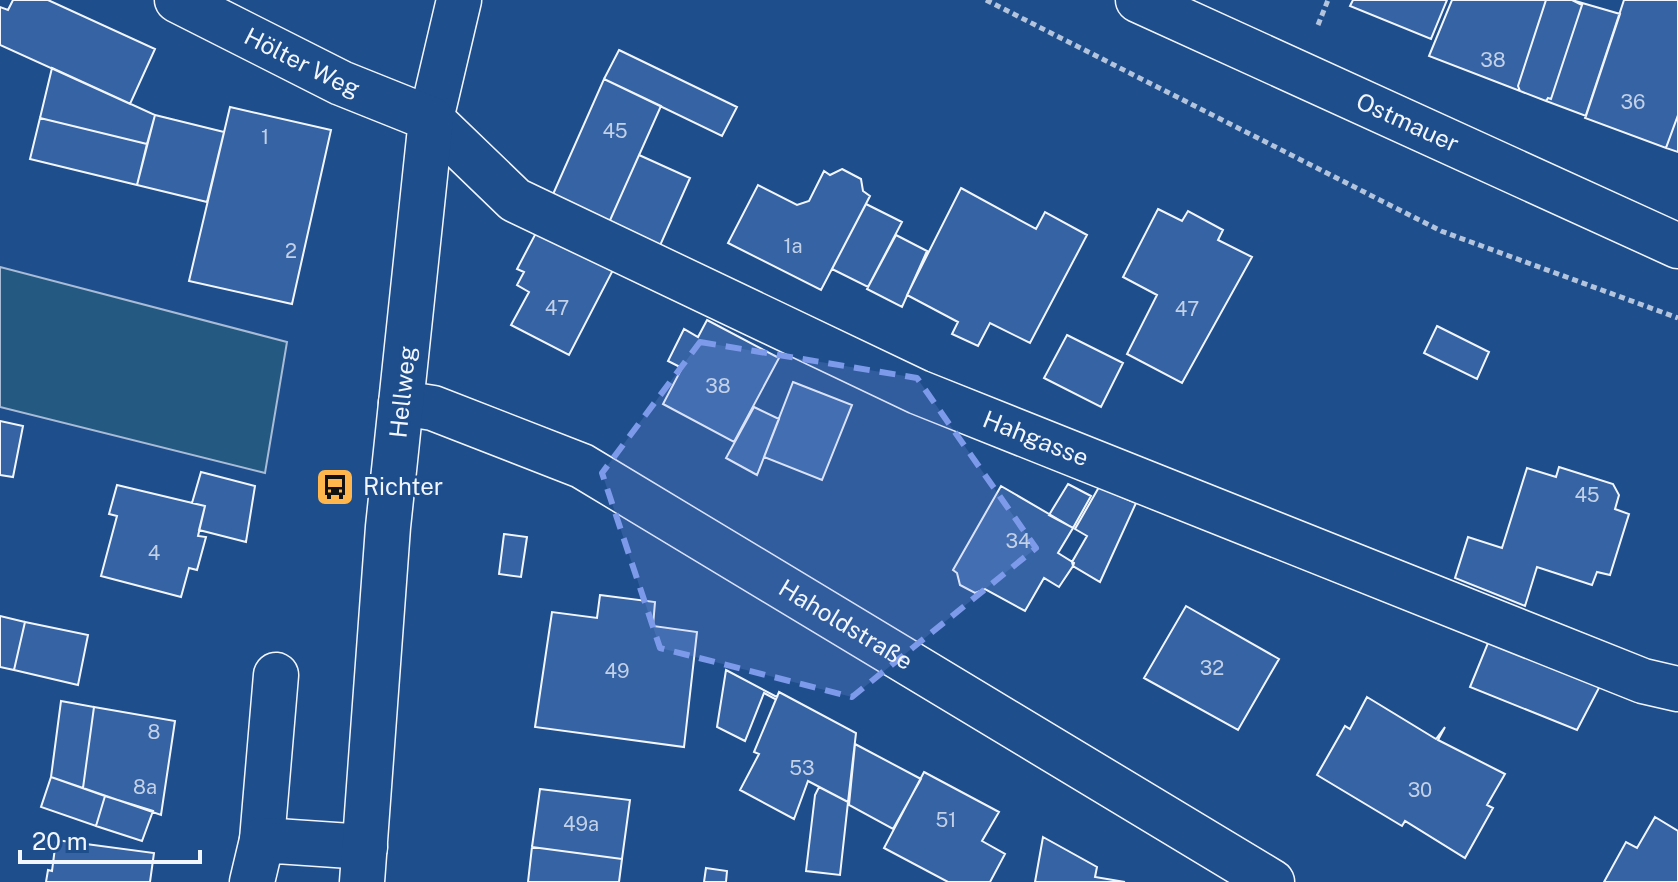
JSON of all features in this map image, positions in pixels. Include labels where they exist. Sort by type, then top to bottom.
[{"type":"street","name":"Hölter Weg","points":[[177,0],[341,83],[431,119]]},
{"type":"street","name":"Hellweg","points":[[363,864],[388,527],[431,119],[459,0]]},
{"type":"street","name":"Ostmauer","points":[[1138,0],[1678,246]]},
{"type":"street","name":"Hahgasse","points":[[431,119],[515,200],[918,392],[1643,681],[1678,689]]},
{"type":"street","name":"Haholdstraße","points":[[401,403],[433,408],[582,466],[1272,882]]},
{"type":"street","points":[[252,882],[262,840],[276,675]]},
{"type":"street","points":[[262,840],[363,864]]},
{"type":"path","points":[[986,0],[1441,231],[1678,318]]},
{"type":"highlighted area","points":[[700,342],[917,378],[1036,548],[852,697],[660,648],[602,473]]},
{"type":"shaded area","points":[[0,267],[287,342],[265,473],[0,407]]},
{"type":"building","points":[[13,0],[48,0],[155,49],[130,104],[0,45],[0,7],[8,10]]},
{"type":"building","points":[[1353,0],[1447,0],[1431,39],[1350,6]]},
{"type":"building","points":[[1452,0],[1546,0],[1518,86],[1520,91],[1429,56]]},
{"type":"building","points":[[1546,0],[1572,0],[1582,5],[1551,99],[1546,101],[1520,91],[1518,86]]},
{"type":"building","points":[[1572,0],[1620,14],[1586,116],[1546,101],[1551,99],[1582,5]]},
{"type":"building","points":[[1624,0],[1678,0],[1678,115],[1666,148],[1585,118]]},
{"type":"building","points":[[619,50],[737,107],[722,136],[604,79]]},
{"type":"building","points":[[52,68],[155,115],[147,144],[40,118]]},
{"type":"building","points":[[604,79],[661,106],[607,227],[550,201]]},
{"type":"building","points":[[230,107],[331,130],[292,304],[189,281]]},
{"type":"building","points":[[155,115],[224,132],[207,202],[137,185]]},
{"type":"building","points":[[1678,115],[1678,152],[1666,148]]},
{"type":"building","points":[[40,118],[147,144],[137,185],[30,159]]},
{"type":"building","points":[[639,155],[690,178],[658,250],[607,227]]},
{"type":"building","points":[[842,169],[861,179],[863,191],[870,196],[821,290],[728,243],[758,185],[797,205],[809,201],[824,171],[830,175]]},
{"type":"building","points":[[961,188],[1036,229],[1045,212],[1087,235],[1030,343],[990,323],[978,346],[952,334],[958,322],[907,295]]},
{"type":"building","points":[[866,204],[902,222],[868,287],[832,269]]},
{"type":"building","points":[[1158,209],[1182,221],[1188,211],[1223,230],[1218,240],[1252,257],[1182,383],[1127,354],[1157,295],[1123,277]]},
{"type":"building","points":[[537,231],[613,270],[569,355],[511,325],[529,292],[517,285],[524,272],[517,269]]},
{"type":"building","points":[[896,235],[927,251],[902,307],[867,289]]},
{"type":"building","points":[[707,320],[779,358],[734,442],[663,404],[682,368],[668,361],[684,329],[698,337]]},
{"type":"building","points":[[1437,326],[1489,352],[1477,379],[1424,353]]},
{"type":"building","points":[[1067,335],[1123,363],[1101,407],[1044,378]]},
{"type":"building","points":[[793,382],[852,405],[822,480],[764,457]]},
{"type":"building","points":[[754,407],[779,419],[757,475],[726,458]]},
{"type":"building","points":[[0,421],[23,426],[13,477],[0,475]]},
{"type":"building","points":[[1559,467],[1613,484],[1619,495],[1615,509],[1629,514],[1610,575],[1597,572],[1592,585],[1537,567],[1525,606],[1455,578],[1468,537],[1502,548],[1527,468],[1556,477]]},
{"type":"building","points":[[201,472],[255,486],[246,542],[199,530],[205,506],[192,503]]},
{"type":"building","points":[[1068,484],[1091,496],[1073,528],[1049,515]]},
{"type":"building","points":[[117,485],[205,506],[198,536],[206,537],[197,570],[189,568],[181,597],[101,576],[117,516],[109,514]]},
{"type":"building","points":[[1001,486],[1073,528],[1058,553],[1074,563],[1073,566],[1059,587],[1044,578],[1025,611],[985,589],[975,593],[960,585],[953,570]]},
{"type":"building","points":[[1099,487],[1136,503],[1100,582],[1073,566],[1072,562],[1087,536],[1075,529]]},
{"type":"building","points":[[504,534],[527,537],[521,577],[499,574]]},
{"type":"building","points":[[600,595],[655,602],[653,626],[697,632],[684,747],[535,727],[552,612],[597,618]]},
{"type":"building","points":[[1186,606],[1279,659],[1238,730],[1144,678]]},
{"type":"building","points":[[0,616],[25,622],[14,670],[0,667]]},
{"type":"building","points":[[25,622],[88,635],[78,685],[14,670]]},
{"type":"building","points":[[1490,638],[1602,682],[1577,730],[1470,687]]},
{"type":"building","points":[[726,670],[777,697],[775,699],[764,693],[745,741],[717,727]]},
{"type":"building","points":[[779,692],[856,733],[848,802],[808,781],[794,819],[740,790],[759,754],[754,752]]},
{"type":"building","points":[[1367,697],[1436,739],[1445,727],[1438,740],[1505,774],[1487,805],[1493,808],[1465,858],[1405,821],[1402,826],[1317,775],[1345,726],[1350,729]]},
{"type":"building","points":[[61,701],[94,707],[83,788],[51,777]]},
{"type":"building","points":[[94,707],[175,721],[161,815],[83,788]]},
{"type":"building","points":[[855,744],[921,779],[893,829],[849,805]]},
{"type":"building","points":[[924,772],[999,812],[982,841],[1005,854],[990,882],[948,882],[884,848]]},
{"type":"building","points":[[51,777],[105,796],[96,826],[41,807]]},
{"type":"building","points":[[819,787],[848,802],[840,875],[806,871],[815,795]]},
{"type":"building","points":[[540,789],[630,800],[622,859],[532,847]]},
{"type":"building","points":[[105,796],[153,811],[142,841],[96,826]]},
{"type":"building","points":[[1655,817],[1678,831],[1678,882],[1604,882],[1626,842],[1637,848]]},
{"type":"building","points":[[1043,837],[1097,867],[1095,877],[1125,882],[1035,882]]},
{"type":"building","points":[[56,840],[154,853],[150,882],[46,882],[48,870],[52,871]]},
{"type":"building","points":[[532,847],[622,859],[619,882],[528,882]]},
{"type":"building","points":[[706,868],[727,871],[726,882],[704,882]]},
{"type":"place","name":"Richter","points":[[335,487]]}]
